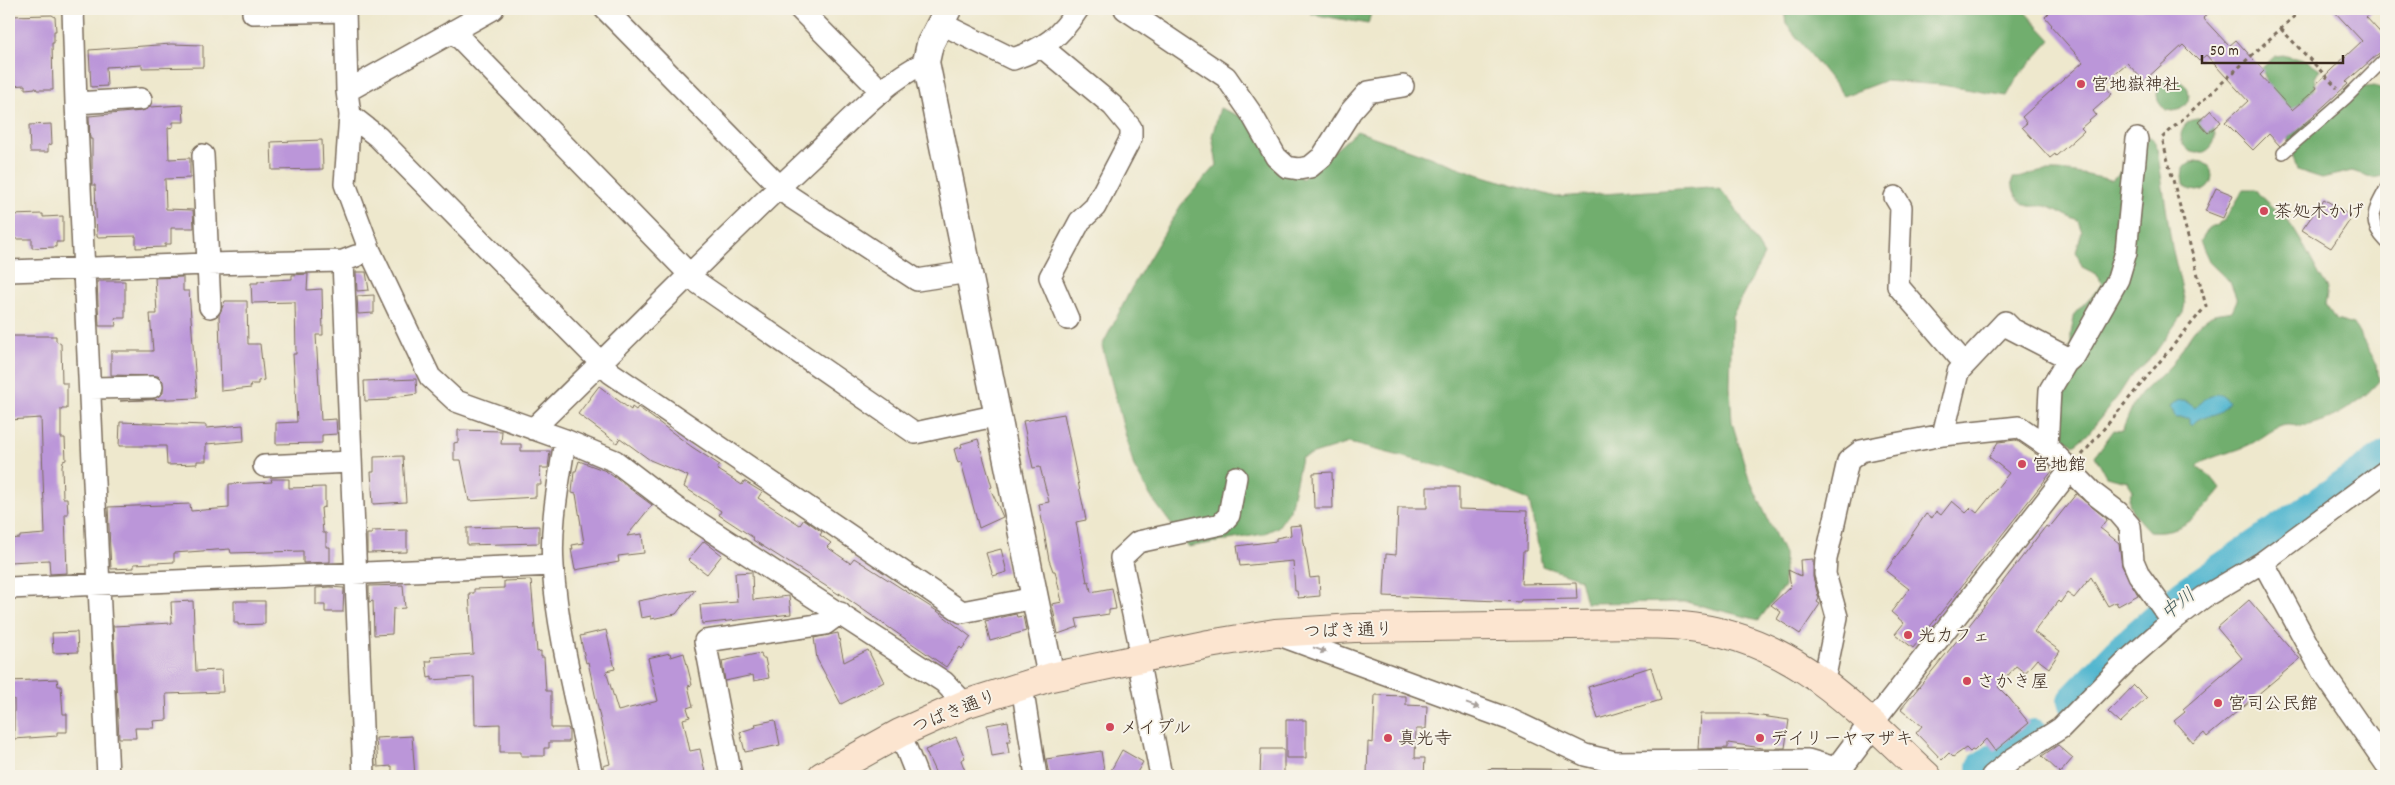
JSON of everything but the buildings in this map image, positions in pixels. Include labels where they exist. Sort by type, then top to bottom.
[{"type":"main road","name":"つばき通り","points":[[822,776],[900,733],[966,704],[1022,686],[1138,659],[1275,633],[1354,628],[1640,624],[1683,626],[1718,632],[1761,646],[1804,668],[1824,681],[1927,776]]},
{"type":"street","points":[[73,9],[108,776]]},
{"type":"street","points":[[346,92],[494,9]]},
{"type":"street","points":[[605,9],[790,196],[917,280],[970,272]]},
{"type":"street","points":[[800,9],[882,92]]},
{"type":"street","points":[[1051,678],[926,62],[930,44],[944,16],[1013,59],[1042,47],[1060,34],[1078,9]]},
{"type":"street","points":[[1125,9],[1226,77],[1251,113],[1276,157],[1287,167],[1299,169],[1310,167],[1322,157],[1351,111],[1368,92],[1403,86]]},
{"type":"street","points":[[253,13],[345,10],[346,92],[350,115],[344,184],[370,250],[430,377],[456,402],[565,440],[615,461],[676,508],[944,682],[966,704]]},
{"type":"street","points":[[453,31],[690,275],[706,289],[915,433],[999,415]]},
{"type":"street","points":[[1042,47],[1113,106],[1131,128],[1131,138],[1095,206],[1080,221],[1050,277],[1068,319]]},
{"type":"street","points":[[533,429],[780,186],[882,92],[909,70],[926,62]]},
{"type":"street","points":[[76,103],[141,99]]},
{"type":"street","points":[[350,115],[378,137],[611,373],[962,612],[1035,598]]},
{"type":"street","points":[[2047,446],[2050,390],[2070,359],[2076,355],[2118,279],[2126,252],[2137,138]]},
{"type":"street","points":[[203,155],[210,307]]},
{"type":"street","points":[[1895,197],[1901,207],[1898,286],[1964,364]]},
{"type":"street","points":[[9,271],[208,264],[343,262],[370,250]]},
{"type":"street","points":[[343,262],[364,776]]},
{"type":"street","points":[[1943,435],[1958,372],[2005,322],[2012,329],[2070,359]]},
{"type":"street","points":[[90,388],[152,387]]},
{"type":"street","points":[[1824,681],[1837,617],[1825,574],[1826,559],[1848,461],[1861,451],[1943,435],[2019,427],[2047,446],[2093,493],[2118,512],[2130,526],[2133,560],[2139,575],[2172,621]]},
{"type":"street","points":[[565,440],[554,523],[553,565],[559,613],[592,776]]},
{"type":"street","points":[[264,466],[351,462]]},
{"type":"street","points":[[1275,633],[1511,720],[1585,755],[1616,762],[1808,760],[1836,772],[2071,469]]},
{"type":"street","points":[[1992,776],[2014,758],[2061,728],[2129,659],[2172,621],[2204,597],[2263,562],[2386,471]]},
{"type":"street","points":[[1161,776],[1138,659],[1139,642],[1121,558],[1138,542],[1221,524],[1229,515],[1236,477]]},
{"type":"street","points":[[2263,562],[2322,671],[2386,764]]},
{"type":"street","points":[[9,588],[553,565]]},
{"type":"street","points":[[732,776],[704,641],[825,624],[840,613]]},
{"type":"street","points":[[1022,686],[1036,776]]},
{"type":"street","points":[[900,733],[917,776]]},
{"type":"lane","points":[[2283,153],[2346,98],[2386,58]]},
{"type":"lane","points":[[2386,188],[2376,207],[2373,220],[2378,234],[2386,242]]},
{"type":"lane","points":[[1491,775],[1577,776]]},
{"type":"path","points":[[2071,469],[2206,306],[2162,138],[2300,11]]},
{"type":"path","points":[[2281,29],[2329,80]]},
{"type":"green space","points":[[1311,9],[1372,9],[1368,24],[1311,14]]},
{"type":"green space","points":[[1784,9],[2022,9],[2051,40],[2017,78],[2007,96],[1942,85],[1884,81],[1844,96],[1786,24]]},
{"type":"green space","points":[[2282,55],[2308,61],[2320,69],[2315,78],[2314,89],[2288,115],[2266,85],[2265,76],[2261,69],[2275,56]]},
{"type":"green space","points":[[2173,79],[2179,80],[2184,84],[2188,89],[2188,101],[2184,106],[2179,110],[2173,111],[2167,110],[2162,106],[2158,101],[2157,95],[2158,89],[2162,84],[2167,80]]},
{"type":"green space","points":[[2353,85],[2375,86],[2386,93],[2386,175],[2374,178],[2352,171],[2322,178],[2297,170],[2288,139]]},
{"type":"green space","points":[[1220,108],[1251,121],[1302,179],[1357,131],[1480,175],[1556,197],[1710,187],[1721,190],[1735,207],[1764,255],[1732,316],[1730,386],[1732,422],[1748,476],[1784,554],[1784,586],[1759,620],[1686,602],[1586,603],[1580,579],[1542,566],[1529,500],[1447,468],[1349,443],[1301,458],[1290,510],[1278,527],[1263,534],[1188,547],[1151,497],[1134,467],[1102,346],[1132,287],[1181,205],[1217,165],[1212,136]]},
{"type":"green space","points":[[2198,119],[2210,124],[2215,136],[2210,148],[2198,153],[2186,148],[2181,136],[2186,124]]},
{"type":"green space","points":[[2149,136],[2156,142],[2172,247],[2185,303],[2183,313],[2153,356],[2131,376],[2118,396],[2087,435],[2074,445],[2062,436],[2058,428],[2056,400],[2071,346],[2071,333],[2075,313],[2103,284],[2096,274],[2082,267],[2076,252],[2082,232],[2078,221],[2049,207],[2029,206],[2022,203],[2015,193],[2013,178],[2043,171],[2055,171],[2111,180],[2124,170]]},
{"type":"green space","points":[[2197,161],[2203,162],[2211,170],[2211,182],[2203,190],[2197,191],[2191,190],[2183,182],[2182,176],[2183,170],[2191,162]]},
{"type":"green space","points":[[2244,189],[2255,189],[2293,228],[2328,289],[2325,304],[2336,320],[2354,325],[2377,364],[2379,381],[2346,410],[2327,420],[2305,426],[2287,425],[2279,427],[2247,446],[2202,463],[2197,467],[2213,479],[2221,489],[2206,507],[2190,521],[2172,529],[2149,531],[2136,517],[2130,506],[2130,495],[2133,490],[2127,481],[2106,476],[2095,456],[2114,430],[2122,431],[2138,397],[2172,364],[2198,325],[2212,315],[2232,311],[2237,300],[2230,282],[2210,263],[2200,241],[2208,228],[2225,220]]},
{"type":"water","points":[[2221,394],[2229,401],[2225,407],[2216,414],[2197,420],[2193,424],[2189,424],[2189,418],[2176,418],[2170,407],[2177,401],[2184,400],[2195,408],[2204,399]]},
{"type":"waterway","name":"中川","points":[[2074,701],[2121,652],[2185,595],[2386,458]]},
{"type":"waterway","name":"中川","points":[[1984,767],[2034,736]]},
{"type":"place","name":"宮地嶽神社","points":[[2081,84]]},
{"type":"place","name":"茶処木かげ","points":[[2264,211]]},
{"type":"place","name":"宮地館","points":[[2022,464]]},
{"type":"place","name":"光カフェ","points":[[1908,635]]},
{"type":"place","name":"さかき屋","points":[[1967,681]]},
{"type":"place","name":"宮司公民館","points":[[2218,703]]},
{"type":"place","name":"メイプル","points":[[1110,727]]},
{"type":"place","name":"真光寺","points":[[1388,738]]},
{"type":"place","name":"デイリーヤマザキ","points":[[1760,738]]}]
